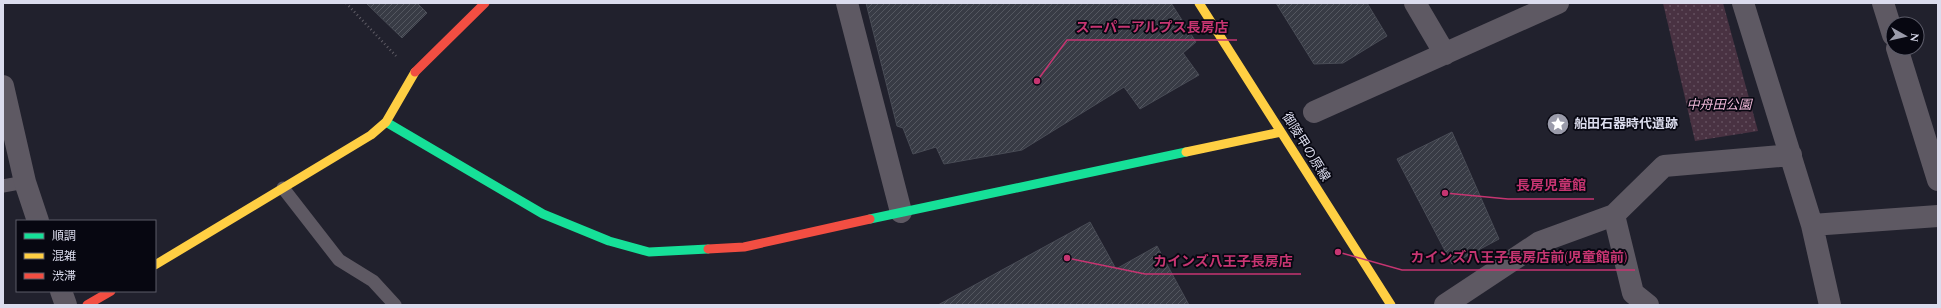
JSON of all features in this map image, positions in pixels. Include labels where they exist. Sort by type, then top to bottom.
[{"type":"street","points":[[156,263],[371,135],[386,122],[413,74],[485,3]]},
{"type":"street","points":[[847,3],[901,212]]},
{"type":"street","name":"御陵甲の原線","points":[[1199,3],[1391,305]]},
{"type":"street","points":[[1415,3],[1445,54]]},
{"type":"street","points":[[1314,112],[1558,3]]},
{"type":"street","points":[[1743,3],[1812,225],[1830,305]]},
{"type":"street","points":[[1883,3],[1887,16]]},
{"type":"street","points":[[1899,56],[1938,180]]},
{"type":"street","points":[[3,86],[25,182],[38,220]]},
{"type":"street","points":[[386,122],[543,214],[609,241],[649,252],[744,246],[1281,132]]},
{"type":"street","points":[[1445,305],[1540,242],[1614,215],[1664,166],[1791,155]]},
{"type":"street","points":[[1614,215],[1633,293],[1648,305]]},
{"type":"street","points":[[1812,225],[1938,216]]},
{"type":"street","points":[[61,292],[66,305]]},
{"type":"street","points":[[87,305],[109,292]]},
{"type":"lane","points":[[3,186],[25,182]]},
{"type":"lane","points":[[283,188],[339,260],[373,281],[395,305]]},
{"type":"path","points":[[346,3],[413,74]]},
{"type":"green space","name":"中舟田公園","points":[[1663,3],[1723,3],[1758,131],[1695,141]]},
{"type":"building","points":[[366,3],[417,3],[427,13],[402,38]]},
{"type":"building","points":[[866,3],[1171,3],[1196,42],[1183,53],[1199,75],[1140,109],[1124,87],[1022,150],[944,164],[936,147],[913,154],[903,128],[897,126]]},
{"type":"building","points":[[1276,3],[1367,3],[1387,36],[1343,63],[1314,64]]},
{"type":"building","points":[[1452,132],[1499,239],[1452,264],[1397,159]]},
{"type":"building","points":[[1090,222],[1116,269],[1157,246],[1189,305],[938,305]]},
{"type":"traffic: fast","points":[[386,122],[543,214],[609,241],[649,252],[708,249]]},
{"type":"traffic: fast","points":[[870,219],[1186,152]]},
{"type":"traffic: slow","points":[[1199,3],[1391,305]]},
{"type":"traffic: slow","points":[[156,264],[371,135],[386,122],[415,72]]},
{"type":"traffic: slow","points":[[1186,152],[1281,132]]},
{"type":"traffic: jam","points":[[415,72],[485,3]]},
{"type":"traffic: jam","points":[[708,249],[744,247],[870,219]]},
{"type":"traffic: jam","points":[[87,305],[109,292]]},
{"type":"place","name":"スーパーアルプス長房店","points":[[1037,81]]},
{"type":"place","name":"船田石器時代遺跡","points":[[1558,124]]},
{"type":"place","name":"長房児童館","points":[[1445,193]]},
{"type":"place","name":"カインズ八王子長房店前(児童館前)","points":[[1338,252]]},
{"type":"place","name":"カインズ八王子長房店","points":[[1067,258]]}]
